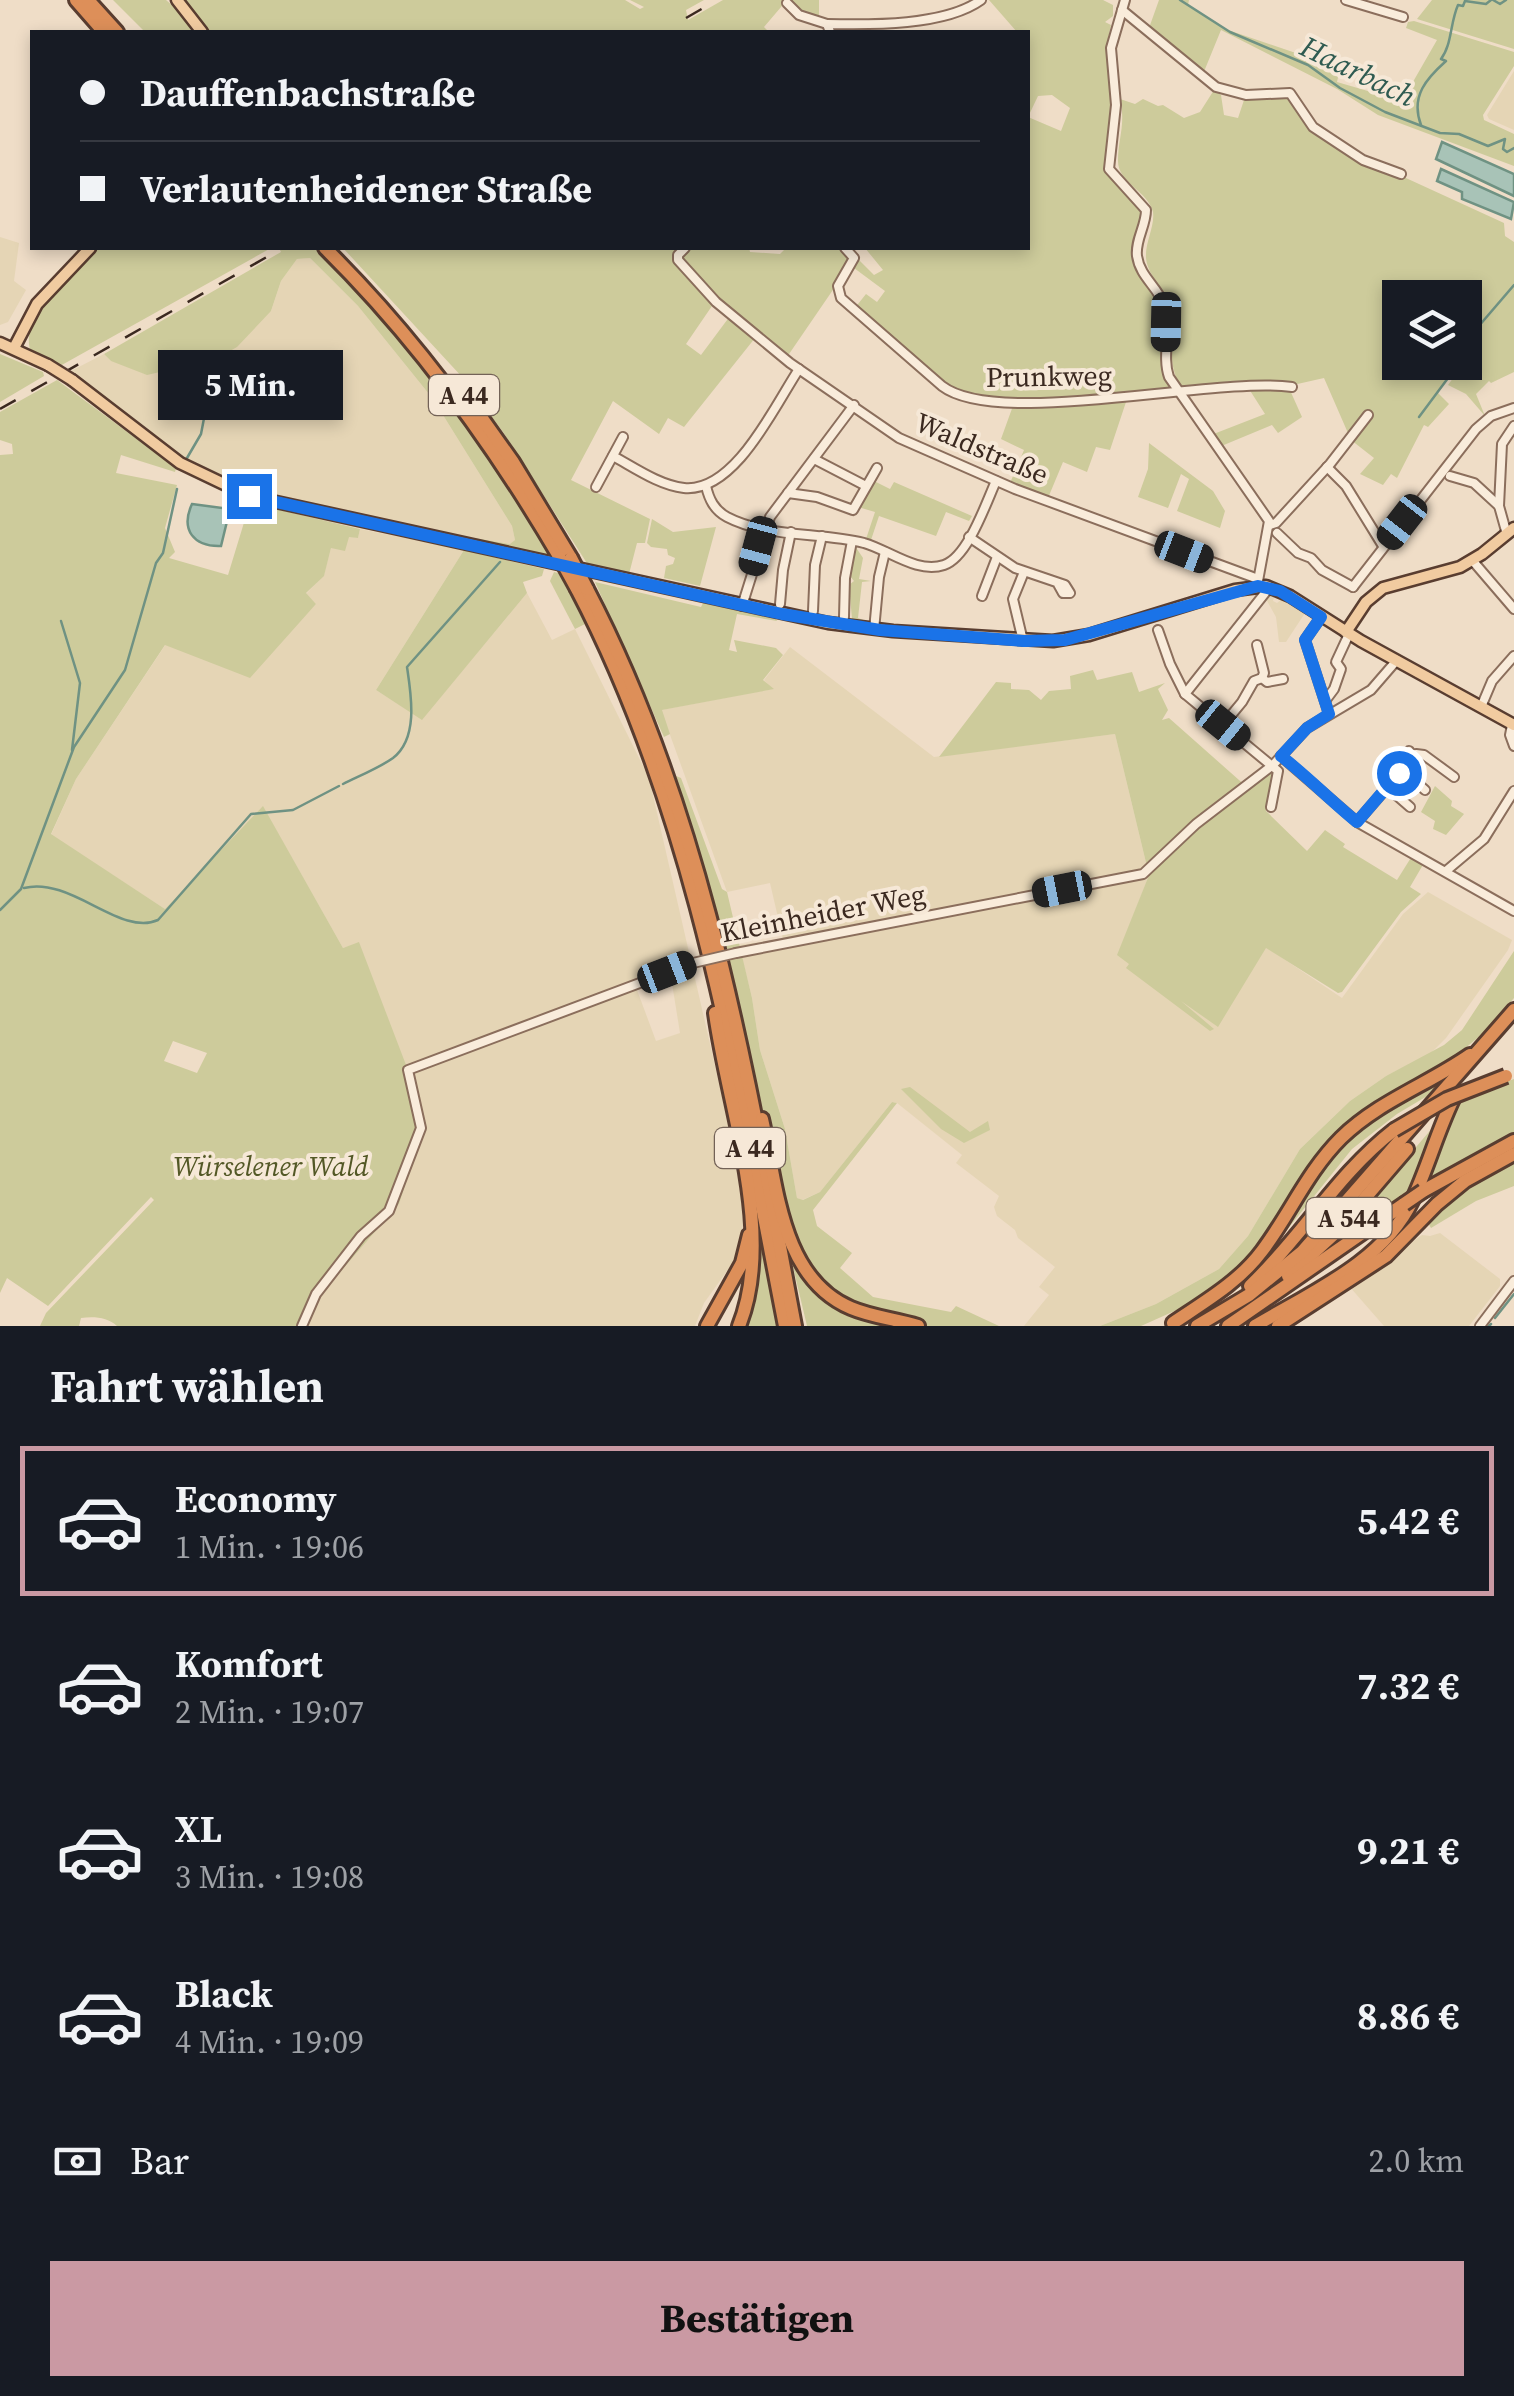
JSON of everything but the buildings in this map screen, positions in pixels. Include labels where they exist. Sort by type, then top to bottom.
[{"type":"highway","points":[[76,0],[102,30]]},
{"type":"highway","points":[[90,0],[109,10]]},
{"type":"highway","points":[[90,0],[115,30]]},
{"type":"highway","name":"A 44","points":[[327,250],[415,346],[464,408],[566,558]]},
{"type":"highway","name":"A 44","points":[[339,250],[420,338],[514,462],[627,670],[673,786],[714,924],[798,1326]]},
{"type":"highway","name":"A 44","points":[[582,589],[656,772],[691,883],[785,1326]]},
{"type":"highway","points":[[712,971],[718,1038],[755,1250],[751,1286],[739,1326]]},
{"type":"highway","name":"A 544","points":[[1195,1326],[1249,1296],[1302,1252],[1514,1010]]},
{"type":"highway","name":"A 544","points":[[1216,1326],[1287,1277],[1334,1234],[1514,1022]]},
{"type":"highway","points":[[1170,1325],[1249,1266],[1310,1174],[1352,1128],[1382,1104],[1485,1044]]},
{"type":"highway","points":[[742,1061],[762,1118],[784,1222],[807,1273],[821,1289],[850,1308],[918,1326]]},
{"type":"highway","points":[[1195,1326],[1250,1286],[1352,1167],[1394,1130],[1447,1098],[1510,1075]]},
{"type":"highway","points":[[1255,1326],[1378,1248],[1401,1220],[1460,1086]]},
{"type":"highway","points":[[1228,1326],[1423,1191],[1514,1141]]},
{"type":"highway","points":[[1278,1326],[1386,1256],[1464,1181],[1514,1154]]},
{"type":"highway","points":[[707,1326],[744,1258],[749,1239],[748,1198]]},
{"type":"highway","points":[[1170,1325],[1238,1286],[1302,1228]]},
{"type":"highway","points":[[1242,1326],[1303,1276]]},
{"type":"highway","points":[[1270,1326],[1328,1281]]},
{"type":"main road","points":[[177,0],[200,30]]},
{"type":"main road","points":[[14,348],[36,304],[88,250]]},
{"type":"main road","points":[[0,342],[72,380],[180,464],[249,496],[742,606],[874,630],[1024,641],[1089,635],[1261,584],[1290,596],[1513,725]]},
{"type":"main road","points":[[1348,633],[1366,602],[1395,584],[1472,560],[1510,529]]},
{"type":"street","points":[[787,3],[799,15],[828,28],[936,19],[981,0]]},
{"type":"street","points":[[1126,0],[1111,48],[1116,105],[1109,169],[1146,210],[1137,258],[1143,275],[1166,307],[1166,362],[1177,391],[1270,524],[1261,584],[1265,593],[1186,694]]},
{"type":"street","points":[[1346,0],[1403,18]]},
{"type":"street","points":[[1122,10],[1170,47],[1206,82],[1246,94],[1290,94],[1314,127],[1363,160],[1401,174]]},
{"type":"street","points":[[843,30],[850,26]]},
{"type":"street","name":"Waldstraße","points":[[683,250],[678,260],[716,302],[799,369],[906,442],[1261,584]]},
{"type":"street","name":"Prunkweg","points":[[847,250],[854,262],[838,286],[841,298],[958,396],[1014,402],[1292,388]]},
{"type":"street","points":[[613,456],[676,486],[706,486],[740,458],[799,369]]},
{"type":"street","points":[[742,606],[764,528],[854,405]]},
{"type":"street","points":[[1353,587],[1476,429],[1491,416],[1514,408]]},
{"type":"street","points":[[1270,524],[1276,523],[1327,467],[1368,415]]},
{"type":"street","points":[[1498,506],[1502,444],[1514,426]]},
{"type":"street","points":[[596,487],[623,437]]},
{"type":"street","points":[[814,459],[866,486]]},
{"type":"street","points":[[1327,467],[1346,486],[1383,546]]},
{"type":"street","points":[[788,493],[817,497],[852,510],[877,468]]},
{"type":"street","points":[[1450,476],[1474,483],[1498,506],[1510,529]]},
{"type":"street","points":[[706,486],[712,505],[728,518],[764,528],[852,541],[923,567],[953,561],[969,538],[996,481]]},
{"type":"street","points":[[780,604],[791,532]]},
{"type":"street","points":[[1277,533],[1322,570],[1353,587],[1366,602]]},
{"type":"street","points":[[813,611],[815,565],[822,536]]},
{"type":"street","points":[[969,538],[1024,572],[1058,584]]},
{"type":"street","points":[[844,617],[845,578],[852,541]]},
{"type":"street","points":[[874,630],[878,577],[886,552]]},
{"type":"street","points":[[982,596],[998,557]]},
{"type":"street","points":[[1472,560],[1514,610]]},
{"type":"street","points":[[1024,572],[1013,599],[1024,641]]},
{"type":"street","points":[[1321,617],[1305,640],[1329,714]]},
{"type":"street","points":[[1158,630],[1186,694],[1274,765],[1280,776],[1271,807]]},
{"type":"street","points":[[1325,701],[1334,689],[1340,669],[1336,662],[1348,633]]},
{"type":"street","points":[[1256,645],[1264,672],[1262,678]]},
{"type":"street","points":[[1481,707],[1492,681],[1514,656]]},
{"type":"street","points":[[1274,765],[1307,728],[1371,690],[1397,660]]},
{"type":"street","points":[[1223,725],[1254,681],[1262,678]]},
{"type":"street","points":[[1262,678],[1267,682],[1283,679]]},
{"type":"street","points":[[1513,725],[1510,735],[1514,746]]},
{"type":"street","points":[[1400,740],[1410,754]]},
{"type":"street","points":[[1424,790],[1396,765],[1410,754],[1424,755],[1454,777]]},
{"type":"street","points":[[1281,756],[1357,822],[1514,911]]},
{"type":"street","name":"Kleinheider Weg","points":[[302,1326],[316,1294],[361,1236],[390,1211],[421,1128],[408,1070],[693,962],[1143,874],[1196,824],[1274,765]]},
{"type":"street","points":[[1357,822],[1400,771]]},
{"type":"street","points":[[1387,787],[1410,807]]},
{"type":"street","points":[[1446,871],[1484,839],[1514,791]]},
{"type":"street","points":[[1480,1326],[1514,1281]]},
{"type":"shaded area","points":[[1514,71],[1514,130],[1487,115]]},
{"type":"shaded area","points":[[1442,142],[1514,174],[1514,196],[1436,159]]},
{"type":"shaded area","points":[[1441,169],[1514,202],[1511,219],[1462,199],[1462,192],[1437,181]]},
{"type":"shaded area","points":[[0,237],[19,243],[14,281],[26,290],[8,322],[0,325]]},
{"type":"shaded area","points":[[310,258],[358,306],[433,399],[512,526],[515,540],[511,544],[475,538],[470,541],[249,492],[181,461],[69,372],[104,354],[111,361],[271,311],[281,281],[297,259]]},
{"type":"shaded area","points":[[192,504],[230,509],[221,546],[203,544],[192,535],[188,522]]},
{"type":"shaded area","points":[[360,529],[464,550],[376,690],[422,719],[527,593],[552,640],[575,629],[649,778],[727,1118],[745,1215],[737,1257],[704,1303],[695,1326],[306,1326],[317,1299],[399,1204],[377,994],[359,943],[343,948],[263,807],[165,909],[51,835],[76,779],[166,644],[288,633],[316,604],[306,594],[324,575],[331,548],[349,536],[358,538]],"holes":[[[671,977],[680,1033],[656,1041],[637,990]]]},
{"type":"shaded area","points":[[1269,595],[1277,603],[1282,599],[1305,613],[1286,642],[1279,642],[1276,617],[1266,599]]},
{"type":"shaded area","points":[[790,647],[934,757],[1115,734],[1149,875],[1118,955],[1217,1026],[1266,947],[1342,998],[1403,914],[1428,892],[1512,940],[1508,950],[1446,1038],[1430,1054],[1386,1076],[1350,1101],[1300,1149],[1248,1236],[1219,1269],[1156,1304],[1100,1326],[1024,1326],[1049,1295],[1039,1287],[1055,1267],[997,1216],[994,1207],[999,1196],[956,1163],[962,1155],[897,1103],[892,1102],[820,1192],[802,1200],[797,1198],[785,1129],[760,1050],[739,945],[783,939],[770,883],[727,892],[661,710],[772,689],[764,680]]},
{"type":"shaded area","points":[[1440,1233],[1500,1279],[1500,1286],[1469,1326],[1384,1326],[1349,1286],[1422,1235]]},
{"type":"green space","points":[[113,0],[166,0],[194,30],[143,30]]},
{"type":"green space","points":[[184,0],[625,0],[640,9],[644,7],[630,0],[704,0],[686,10],[688,20],[723,0],[787,0],[764,27],[767,30],[206,30]]},
{"type":"green space","points":[[787,0],[819,0],[819,19],[800,13]]},
{"type":"green space","points":[[989,0],[1103,0],[1113,5],[1113,16],[1105,22],[1111,25],[1106,48],[1113,98],[1107,171],[1142,210],[1134,259],[1140,277],[1162,308],[1163,363],[1172,389],[1014,400],[970,398],[944,385],[854,309],[866,294],[877,302],[885,291],[854,268],[859,260],[874,275],[883,270],[867,250],[1030,250],[1030,118],[1061,131],[1070,108],[1052,95],[1038,96],[1030,113],[1030,30],[1015,30]]},
{"type":"green space","points":[[1159,0],[1189,0],[1188,5],[1228,30],[1340,68],[1337,82],[1402,101],[1437,40],[1406,28],[1408,22],[1514,52],[1514,66],[1483,115],[1484,120],[1514,134],[1514,166],[1378,115],[1337,89],[1221,30],[1203,74],[1149,28]]},
{"type":"green space","points":[[1432,0],[1514,0],[1514,49],[1417,19]]},
{"type":"green space","points":[[1214,90],[1221,95],[1224,115],[1238,118],[1245,97],[1289,96],[1304,119],[1361,162],[1395,173],[1504,223],[1505,236],[1514,242],[1514,372],[1489,381],[1476,394],[1485,416],[1466,394],[1448,385],[1452,380],[1482,380],[1482,280],[1382,280],[1382,380],[1446,380],[1437,392],[1449,404],[1428,427],[1424,425],[1397,478],[1391,474],[1383,485],[1360,474],[1374,458],[1351,440],[1324,378],[1293,385],[1182,389],[1173,367],[1170,306],[1146,258],[1153,212],[1119,169],[1120,99],[1135,104],[1143,99],[1184,118],[1200,112]]},
{"type":"green space","points":[[94,250],[267,250],[60,366],[31,352],[29,338],[39,310]]},
{"type":"green space","points":[[318,250],[426,369],[481,442],[554,560],[470,541],[475,538],[510,544],[515,540],[512,526],[433,399],[358,306],[310,258],[297,259],[281,281],[271,311],[237,347],[216,359],[147,375],[111,361],[104,354],[281,252]]},
{"type":"green space","points":[[345,250],[679,250],[672,258],[714,303],[686,344],[701,355],[730,316],[755,338],[684,427],[668,418],[659,434],[613,401],[571,480],[650,519],[645,543],[637,543],[628,578],[590,568],[503,432],[463,378]]},
{"type":"green space","points":[[687,250],[780,254],[784,250],[843,250],[852,262],[787,357],[717,300],[679,259]]},
{"type":"green space","points":[[0,354],[43,372],[44,376],[0,402]]},
{"type":"green space","name":"Würselener Wald","points":[[57,380],[176,468],[175,472],[121,455],[116,473],[177,485],[165,528],[175,552],[169,558],[228,575],[250,503],[360,529],[358,538],[349,537],[345,551],[331,548],[324,576],[306,593],[316,604],[250,678],[165,645],[76,779],[51,834],[165,909],[263,806],[343,948],[359,942],[411,1078],[423,1129],[399,1204],[317,1299],[306,1326],[117,1326],[90,1317],[81,1318],[79,1326],[40,1326],[46,1313],[154,1200],[151,1197],[48,1306],[7,1278],[0,1293],[0,455],[13,454],[12,444],[0,440],[0,412]],"holes":[[[173,1041],[207,1053],[197,1073],[164,1061]]]},
{"type":"green space","points":[[1289,388],[1302,417],[1278,433],[1272,425],[1219,447],[1211,435],[1265,414],[1249,389]]},
{"type":"green space","points":[[1127,399],[1110,450],[1096,447],[1087,472],[1063,462],[1048,498],[1010,483],[1024,450],[1001,439],[1014,403]]},
{"type":"green space","points":[[1149,443],[1213,491],[1225,511],[1220,528],[1177,511],[1189,479],[1181,474],[1168,508],[1138,497],[1148,469]]},
{"type":"green space","points":[[872,480],[890,489],[894,482],[972,516],[969,521],[946,512],[936,536],[879,516],[871,540],[866,539],[875,512],[858,507]]},
{"type":"green space","points":[[652,519],[673,532],[716,527],[700,586],[664,578],[666,566],[673,564],[675,558],[668,555],[667,549],[647,543]]},
{"type":"green space","points":[[855,546],[863,558],[859,579],[871,581],[862,582],[858,618],[866,621],[852,619],[849,585],[854,581],[850,576]]},
{"type":"green space","points":[[464,550],[544,569],[542,576],[523,582],[527,593],[422,720],[376,690]]},
{"type":"green space","points":[[554,572],[562,574],[585,624],[575,629],[550,581]]},
{"type":"green space","points":[[595,582],[701,607],[703,603],[776,619],[737,614],[729,650],[737,652],[734,640],[776,648],[783,655],[763,680],[774,689],[662,710],[670,734],[664,737]]},
{"type":"green space","points":[[1093,670],[1097,680],[1132,672],[1139,692],[1165,683],[1158,689],[1168,710],[1162,720],[1169,718],[1248,788],[1272,769],[1277,773],[1266,811],[1307,851],[1325,830],[1345,844],[1343,847],[1397,880],[1412,856],[1424,863],[1410,887],[1421,894],[1401,912],[1342,992],[1266,948],[1218,1027],[1181,1001],[1214,1029],[1210,1031],[1126,968],[1129,964],[1117,955],[1149,875],[1115,734],[939,757],[996,682],[1011,683],[1011,689],[1029,690],[1041,700],[1049,691],[1071,689],[1070,676]]},
{"type":"green space","points":[[676,776],[681,778],[722,889],[727,892],[760,1050],[785,1129],[797,1198],[803,1200],[820,1192],[892,1102],[897,1103],[813,1210],[817,1226],[852,1253],[840,1268],[873,1297],[951,1312],[956,1306],[999,1326],[925,1326],[843,1301],[813,1276],[794,1242],[747,1060],[715,905]]},
{"type":"green space","points":[[1435,786],[1452,801],[1451,806],[1464,814],[1446,835],[1433,829],[1435,821],[1421,812]]},
{"type":"green space","points":[[1514,951],[1514,998],[1487,1030],[1445,1065],[1379,1099],[1334,1137],[1288,1196],[1269,1231],[1243,1265],[1188,1305],[1141,1326],[1100,1326],[1156,1304],[1219,1269],[1248,1236],[1300,1149],[1350,1101],[1386,1076],[1444,1045],[1462,1030]]},
{"type":"green space","points":[[1461,1065],[1439,1089],[1397,1114],[1352,1149],[1258,1266],[1255,1263],[1298,1195],[1357,1126]]},
{"type":"green space","points":[[1514,1079],[1514,1135],[1422,1184],[1443,1146],[1446,1126],[1460,1098]]},
{"type":"green space","points":[[910,1087],[970,1132],[988,1121],[990,1130],[964,1143],[941,1129],[901,1089]]},
{"type":"green space","points":[[1434,1126],[1415,1190],[1308,1265],[1347,1228]]},
{"type":"green space","points":[[1514,1159],[1514,1186],[1476,1201],[1431,1228],[1427,1221],[1476,1178]]},
{"type":"green space","points":[[758,1215],[779,1326],[742,1326],[757,1264]]},
{"type":"green space","points":[[785,1233],[826,1297],[906,1326],[807,1326]]},
{"type":"waterway","name":"Haarbach","points":[[1180,0],[1230,32],[1308,65],[1385,112],[1488,146],[1505,139],[1503,149],[1507,152],[1514,148]]},
{"type":"waterway","points":[[1421,125],[1419,96],[1446,61],[1441,59],[1458,5],[1463,6],[1465,1],[1486,4],[1491,0]]},
{"type":"waterway","points":[[1493,0],[1500,4],[1506,0]]},
{"type":"waterway","points":[[1482,322],[1514,285]]},
{"type":"waterway","points":[[1419,417],[1447,380]]},
{"type":"waterway","points":[[187,458],[201,434],[206,408]]},
{"type":"waterway","points":[[0,910],[21,889],[74,747],[125,670],[156,563],[163,553],[177,489]]},
{"type":"waterway","points":[[343,784],[387,762],[401,749],[411,715],[407,667],[500,562]]},
{"type":"waterway","points":[[61,621],[80,683],[72,750]]},
{"type":"waterway","points":[[24,888],[59,890],[128,920],[158,920],[251,814],[293,810],[339,786]]},
{"type":"waterway","points":[[1495,1318],[1514,1294]]},
{"type":"railway","points":[[686,18],[717,0]]},
{"type":"railway","points":[[0,409],[279,250]]},
{"type":"route","points":[[249,496],[828,624],[893,632],[1065,640],[1235,590],[1266,586],[1290,596],[1321,617],[1305,640],[1329,714],[1307,728],[1281,756],[1357,822],[1399,773]]}]
